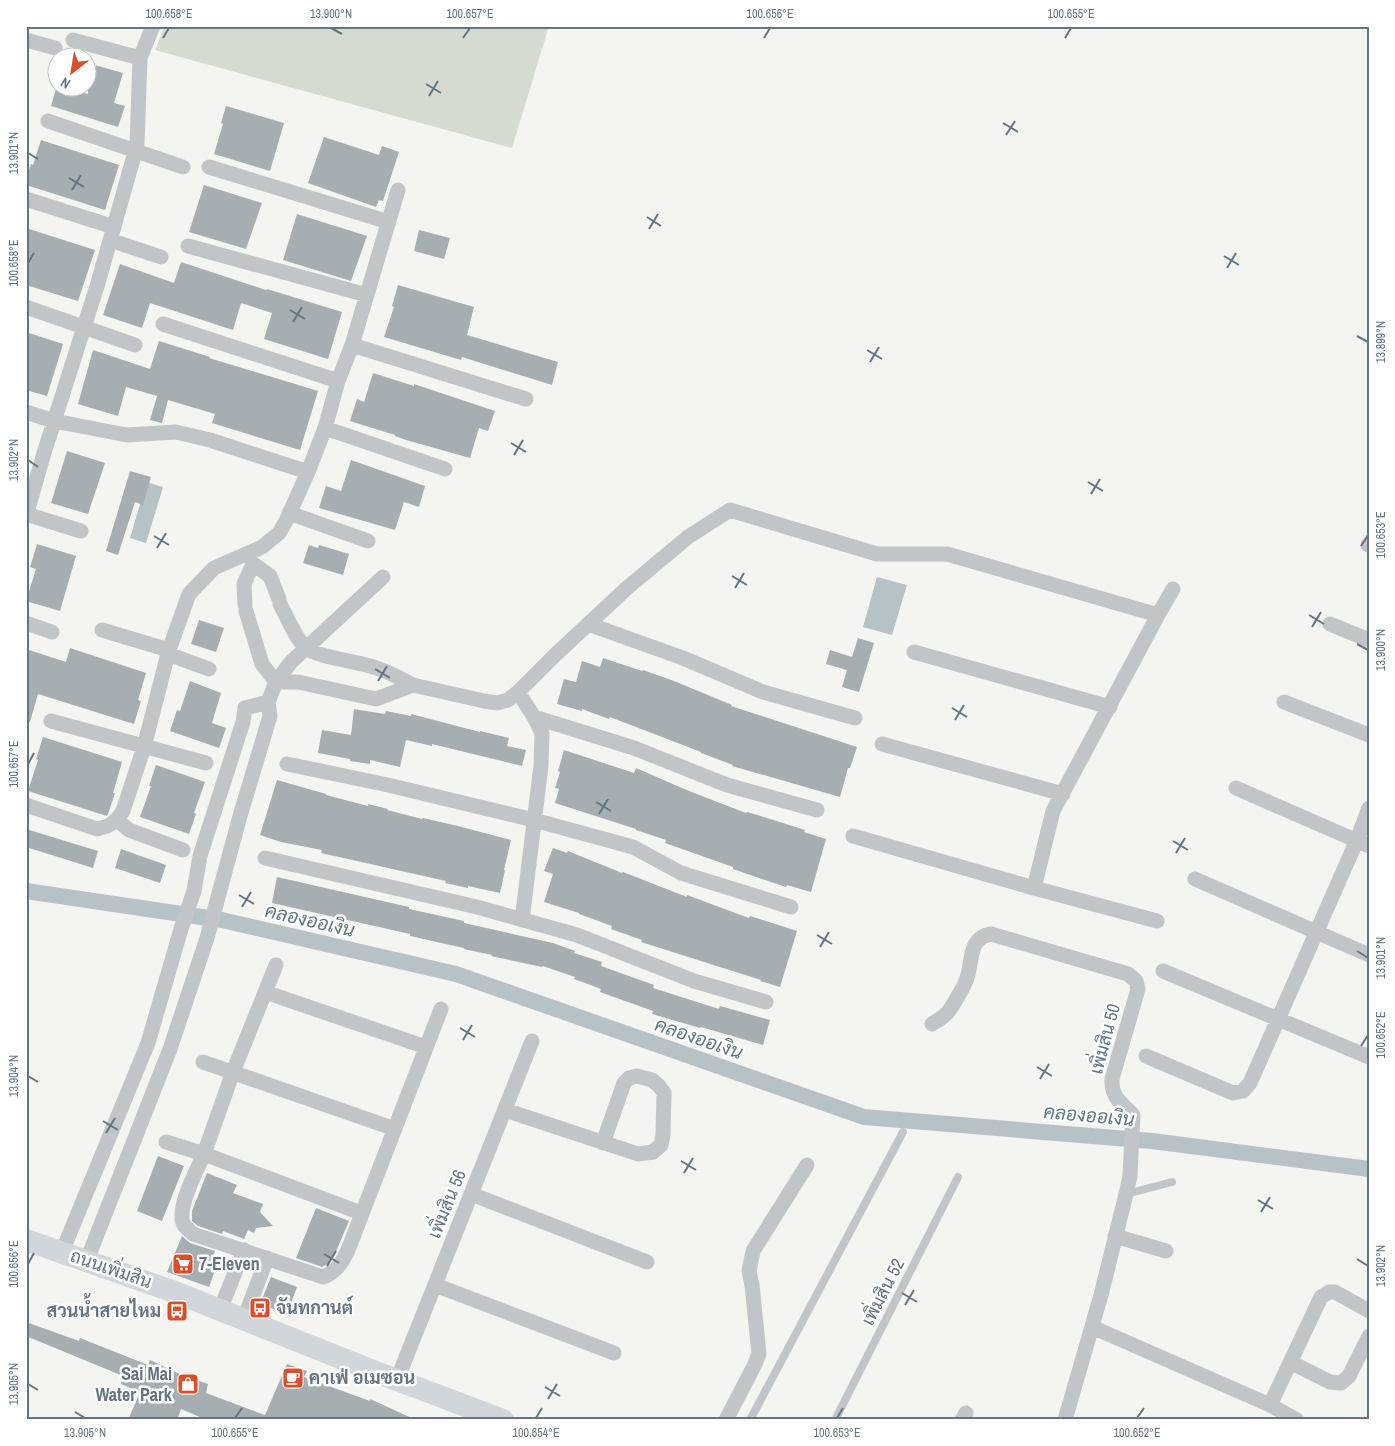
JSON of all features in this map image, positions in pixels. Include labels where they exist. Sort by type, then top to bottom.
[{"type":"street","points":[[81,531],[26,515],[137,146],[140,58],[153,26]]},
{"type":"street","points":[[26,40],[55,48]]},
{"type":"street","points":[[73,40],[140,58]]},
{"type":"street","points":[[48,121],[182,167]]},
{"type":"street","points":[[209,167],[390,222]]},
{"type":"street","points":[[26,805],[97,829],[109,827],[123,811],[144,747],[169,652],[189,594],[214,568],[250,559],[279,533],[308,472],[352,344],[398,190]]},
{"type":"street","points":[[26,199],[112,233],[161,257]]},
{"type":"street","points":[[188,246],[367,295]]},
{"type":"street","points":[[26,307],[135,345]]},
{"type":"street","points":[[163,324],[338,381]]},
{"type":"street","points":[[352,344],[526,399]]},
{"type":"street","points":[[26,412],[54,421],[127,435],[176,432],[210,440],[308,472]]},
{"type":"street","points":[[324,428],[445,469]]},
{"type":"street","points":[[250,559],[270,576],[294,631],[306,649],[325,656],[368,665],[391,673],[413,685],[497,703],[508,700],[518,692],[627,588],[688,537],[730,510],[877,554],[947,554],[1158,614]]},
{"type":"street","points":[[289,513],[368,542]]},
{"type":"street","points":[[250,559],[244,584],[246,608],[262,664],[276,682]]},
{"type":"street","points":[[87,1260],[170,1049],[207,938],[240,816],[270,716],[268,702],[276,682],[291,662],[383,577]]},
{"type":"street","points":[[1034,888],[1053,811],[1173,589]]},
{"type":"street","points":[[26,623],[52,632]]},
{"type":"street","points":[[588,624],[683,658],[763,692],[855,718]]},
{"type":"street","points":[[1330,624],[1369,640]]},
{"type":"street","points":[[102,630],[169,652],[209,669]]},
{"type":"street","points":[[914,652],[1110,706]]},
{"type":"street","points":[[276,682],[298,682],[376,699],[413,685]]},
{"type":"street","points":[[518,692],[542,733],[541,766],[522,920]]},
{"type":"street","points":[[62,1252],[148,1043],[194,891],[200,856],[243,722],[245,708],[268,702]]},
{"type":"street","points":[[1284,702],[1369,735]]},
{"type":"street","points":[[534,717],[634,748],[727,784],[818,810]]},
{"type":"street","points":[[51,721],[206,763]]},
{"type":"street","points":[[882,744],[1063,794]]},
{"type":"street","points":[[287,764],[388,785],[534,820],[633,847],[681,873],[791,907]]},
{"type":"street","points":[[1236,788],[1363,843]]},
{"type":"street","points":[[1146,1056],[1233,1093],[1243,1091],[1250,1083],[1317,932],[1363,843],[1369,808]]},
{"type":"street","points":[[117,820],[129,830],[183,850]]},
{"type":"street","points":[[853,836],[1034,888],[1157,920]]},
{"type":"street","points":[[266,858],[478,908],[577,935],[694,981],[766,1002]]},
{"type":"street","points":[[1195,879],[1369,955]]},
{"type":"street","name":"เพิ่มสิน 50","points":[[932,1024],[948,1013],[967,979],[971,954],[976,942],[983,935],[991,934],[1128,974],[1136,981],[1138,989],[1112,1079],[1111,1089],[1116,1098],[1133,1115],[1130,1176],[1101,1296],[1065,1420]]},
{"type":"street","points":[[276,965],[184,1203],[182,1215],[184,1225],[193,1234],[323,1277],[332,1274],[342,1262],[441,1009]]},
{"type":"street","points":[[1163,971],[1369,1057]]},
{"type":"street","points":[[265,992],[426,1047]]},
{"type":"street","name":"เพิ่มสิน 56","points":[[396,1380],[532,1041]]},
{"type":"street","points":[[203,1062],[394,1128]]},
{"type":"street","points":[[504,1110],[603,1143],[638,1154],[654,1152],[661,1145],[663,1135],[664,1093],[659,1086],[652,1080],[637,1076],[628,1078],[624,1083],[603,1143]]},
{"type":"street","points":[[166,1142],[204,1154],[361,1213]]},
{"type":"street","points":[[726,1420],[754,1366],[758,1354],[749,1271],[752,1251],[807,1165]]},
{"type":"street","points":[[471,1194],[647,1262]]},
{"type":"street","points":[[1115,1236],[1166,1251]]},
{"type":"street","name":"ถนนเพิ่มสิน","points":[[26,1240],[87,1260],[244,1319],[396,1380],[503,1420]]},
{"type":"street","points":[[220,1310],[244,1250]]},
{"type":"street","points":[[244,1319],[267,1258]]},
{"type":"street","points":[[435,1285],[614,1353]]},
{"type":"street","points":[[1270,1405],[1322,1297],[1328,1292],[1335,1292],[1369,1311]]},
{"type":"street","points":[[1092,1328],[1270,1405],[1296,1420]]},
{"type":"street","points":[[1290,1362],[1330,1382],[1341,1383],[1350,1376],[1369,1336]]},
{"type":"lane","points":[[750,1420],[903,1132]]},
{"type":"lane","name":"เพิ่มสิน 52","points":[[835,1420],[958,1177]]},
{"type":"lane","points":[[1126,1194],[1172,1182]]},
{"type":"shaded area","points":[[165,26],[549,26],[512,148],[155,50]]},
{"type":"shaded area","points":[[149,483],[163,487],[146,543],[130,538],[140,504],[143,504]]},
{"type":"shaded area","points":[[877,577],[907,585],[892,635],[863,627]]},
{"type":"building","points":[[98,66],[123,73],[114,103],[125,106],[118,127],[51,106],[53,98],[98,98]]},
{"type":"building","points":[[226,106],[284,123],[270,171],[214,154]]},
{"type":"building","points":[[324,137],[379,155],[382,146],[399,152],[383,201],[379,200],[376,207],[308,183]]},
{"type":"building","points":[[41,140],[119,165],[105,210],[26,185],[31,164],[33,165]]},
{"type":"building","points":[[204,185],[262,203],[246,249],[189,232]]},
{"type":"building","points":[[297,214],[367,236],[351,281],[283,260]]},
{"type":"building","points":[[26,228],[95,250],[78,301],[26,285]]},
{"type":"building","points":[[419,230],[450,238],[444,259],[414,251]]},
{"type":"building","points":[[181,262],[266,290],[342,312],[328,359],[264,339],[272,313],[241,303],[233,330],[150,303],[142,328],[103,315],[120,264],[174,283]]},
{"type":"building","points":[[398,285],[474,307],[467,335],[558,362],[552,385],[462,357],[461,360],[384,337],[394,307],[392,306]]},
{"type":"building","points":[[26,332],[63,344],[47,396],[26,390]]},
{"type":"building","points":[[159,341],[318,391],[300,450],[212,423],[215,414],[168,400],[162,423],[150,420],[157,396],[126,387],[118,416],[78,404],[93,350],[150,369]]},
{"type":"building","points":[[373,373],[414,386],[414,384],[495,411],[488,431],[479,428],[470,458],[406,440],[350,421],[357,399],[364,402]]},
{"type":"building","points":[[67,451],[105,463],[88,514],[51,503]]},
{"type":"building","points":[[351,460],[425,486],[419,507],[404,502],[395,530],[319,508],[326,486],[341,491]]},
{"type":"building","points":[[130,471],[151,477],[143,505],[135,502],[118,555],[106,551]]},
{"type":"building","points":[[37,544],[76,556],[60,611],[26,601],[36,569],[30,567]]},
{"type":"building","points":[[309,545],[318,548],[319,545],[349,554],[343,575],[303,563]]},
{"type":"building","points":[[199,620],[224,628],[216,652],[191,644]]},
{"type":"building","points":[[858,638],[874,643],[859,692],[842,687],[847,670],[826,664],[830,650],[852,657]]},
{"type":"building","points":[[70,648],[146,673],[138,700],[141,701],[134,724],[38,694],[30,722],[26,721],[26,649],[66,662]]},
{"type":"building","points":[[603,658],[674,681],[731,706],[857,747],[850,768],[848,768],[840,797],[732,766],[610,717],[609,719],[582,709],[582,711],[557,704],[564,679],[576,682],[582,661],[600,667]]},
{"type":"building","points":[[190,681],[221,693],[212,723],[226,728],[219,748],[170,731],[177,710],[180,711]]},
{"type":"building","points":[[354,709],[385,714],[386,711],[411,716],[411,714],[509,738],[507,746],[526,750],[522,766],[432,744],[432,746],[406,740],[400,767],[370,760],[370,764],[350,761],[350,759],[318,753],[322,730],[351,735]]},
{"type":"building","points":[[43,737],[122,762],[113,793],[115,793],[107,816],[28,791]]},
{"type":"building","points":[[564,750],[634,773],[636,768],[746,813],[805,830],[804,832],[826,839],[811,892],[787,885],[786,887],[733,869],[733,867],[665,843],[666,840],[555,803],[559,789],[555,788]]},
{"type":"building","points":[[156,765],[205,782],[189,834],[140,817]]},
{"type":"building","points":[[277,780],[368,806],[368,804],[511,840],[500,893],[445,883],[446,881],[321,853],[322,850],[281,842],[260,835]]},
{"type":"building","points":[[26,829],[98,851],[93,868],[26,847]]},
{"type":"building","points":[[553,848],[567,853],[568,851],[687,897],[687,895],[749,918],[750,916],[797,931],[780,987],[641,942],[642,940],[611,929],[612,926],[544,902],[553,874],[544,871]]},
{"type":"building","points":[[121,849],[166,865],[160,883],[115,868]]},
{"type":"building","points":[[277,877],[409,907],[409,909],[464,921],[464,923],[553,943],[575,951],[574,953],[602,962],[601,966],[654,985],[653,988],[719,1009],[720,1006],[770,1020],[763,1045],[652,1014],[653,1011],[600,992],[601,989],[574,979],[575,977],[543,966],[491,956],[410,936],[410,934],[272,903]]},
{"type":"building","points":[[158,1156],[184,1166],[162,1221],[137,1211]]},
{"type":"building","points":[[207,1173],[237,1185],[233,1193],[263,1204],[260,1212],[273,1226],[256,1228],[254,1233],[248,1230],[244,1239],[223,1231],[222,1234],[198,1226],[192,1221],[192,1211]]},
{"type":"building","points":[[316,1208],[349,1221],[335,1254],[329,1263],[322,1267],[296,1258]]},
{"type":"building","points":[[182,1236],[190,1243],[215,1251],[213,1257],[219,1259],[209,1287],[167,1272]]},
{"type":"building","points":[[271,1277],[297,1287],[287,1314],[260,1304]]},
{"type":"building","points":[[26,1322],[79,1341],[80,1338],[148,1365],[150,1360],[182,1375],[208,1384],[206,1393],[265,1415],[287,1364],[307,1371],[304,1377],[370,1401],[370,1399],[416,1420],[207,1420],[181,1409],[177,1420],[128,1420],[140,1392],[121,1384],[123,1376],[26,1336]]},
{"type":"waterway","name":"คลองออเงิน","points":[[26,891],[222,920],[456,974],[864,1117],[1152,1141],[1369,1169]]},
{"type":"place","name":"7-Eleven","points":[[183,1264]]},
{"type":"place","name":"จันทกานต์","points":[[260,1308]]},
{"type":"place","name":"สวนน้ำสายไหม","points":[[177,1311]]},
{"type":"place","name":"คาเฟ่ อเมซอน","points":[[293,1378]]},
{"type":"place","name":"Sai Mai Water Park","points":[[188,1384]]}]
